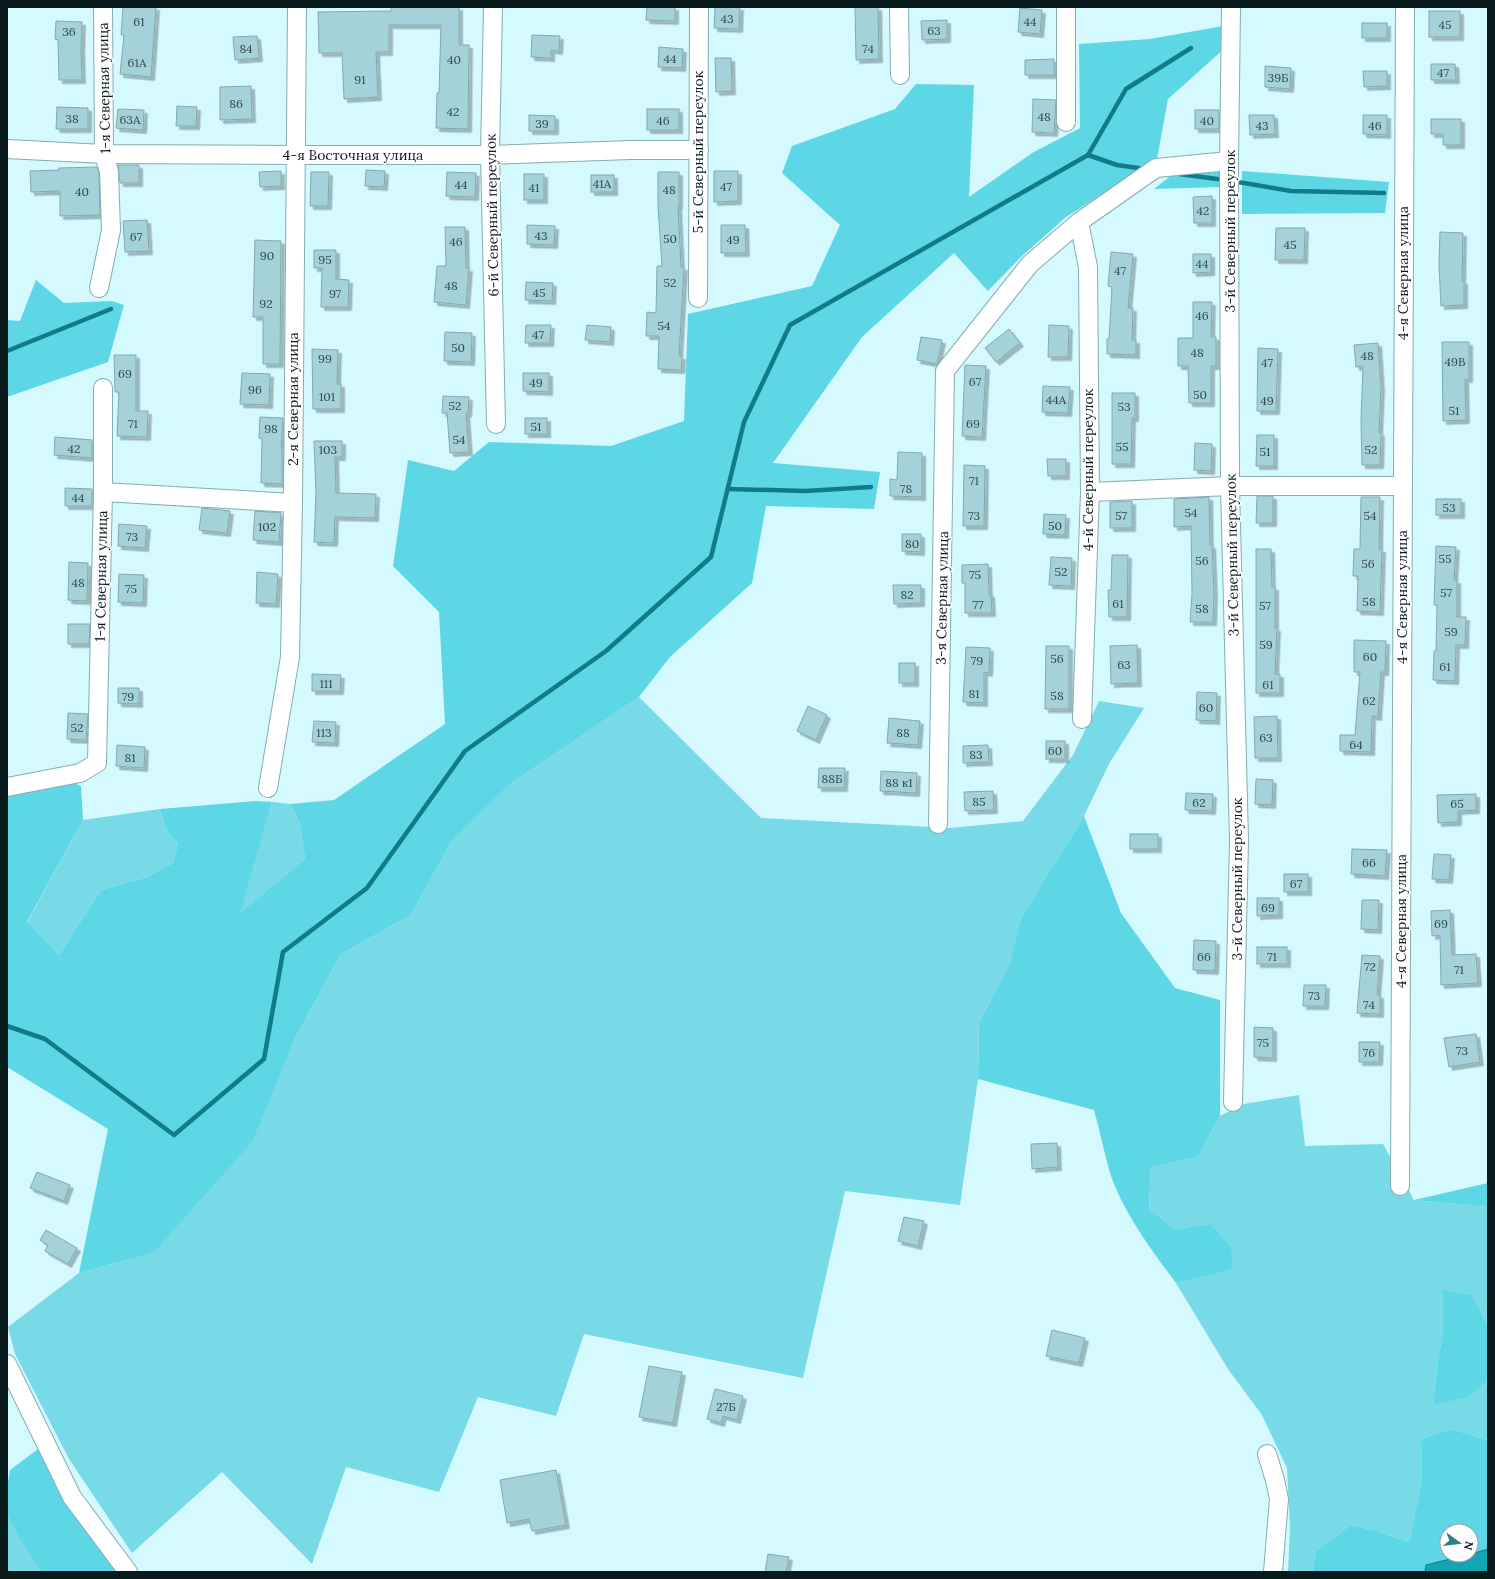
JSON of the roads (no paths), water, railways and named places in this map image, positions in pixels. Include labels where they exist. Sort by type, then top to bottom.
[{"type":"street","name":"1-я Северная улица","points":[[99,288],[112,230],[109,172],[104,154],[103,7]]},
{"type":"street","name":"2-я Северная улица","points":[[268,788],[290,657],[293,503],[297,7]]},
{"type":"street","name":"6-й Северный переулок","points":[[493,7],[490,155],[496,424]]},
{"type":"street","name":"5-й Северный переулок","points":[[698,298],[699,7]]},
{"type":"street","points":[[899,7],[900,75]]},
{"type":"street","points":[[1066,7],[1066,122]]},
{"type":"street","name":"3-й Северный переулок","points":[[1231,7],[1229,161],[1230,486],[1239,840],[1233,1102]]},
{"type":"street","name":"4-я Северная улица","points":[[1400,1186],[1405,7]]},
{"type":"street","name":"4-я Восточная улица","points":[[7,149],[104,154],[295,155],[490,155],[631,150],[699,150]]},
{"type":"street","points":[[1079,222],[1156,168],[1229,161]]},
{"type":"street","name":"3-я Северная улица","points":[[938,824],[945,371],[1030,264],[1079,222]]},
{"type":"street","name":"4-й Северный переулок","points":[[1079,222],[1088,267],[1090,492],[1082,719]]},
{"type":"street","name":"1-я Северная улица","points":[[7,787],[80,773],[97,763],[103,492],[103,388]]},
{"type":"street","points":[[1090,492],[1230,486],[1402,486]]},
{"type":"street","points":[[103,492],[293,503]]},
{"type":"street","points":[[7,1364],[72,1497],[128,1572]]},
{"type":"street","points":[[1267,1454],[1279,1499],[1273,1572]]},
{"type":"waterway","points":[[7,1026],[45,1039],[174,1135],[264,1059],[283,952],[367,888],[465,751],[606,651],[711,557],[744,422],[790,325],[1088,155],[1126,89],[1191,48]]},
{"type":"waterway","points":[[1088,155],[1117,165],[1145,169]]},
{"type":"waterway","points":[[1179,174],[1225,180]]},
{"type":"waterway","points":[[1232,181],[1291,191],[1384,193]]},
{"type":"waterway","points":[[7,351],[111,309]]},
{"type":"waterway","points":[[728,489],[806,491],[871,487]]}]
